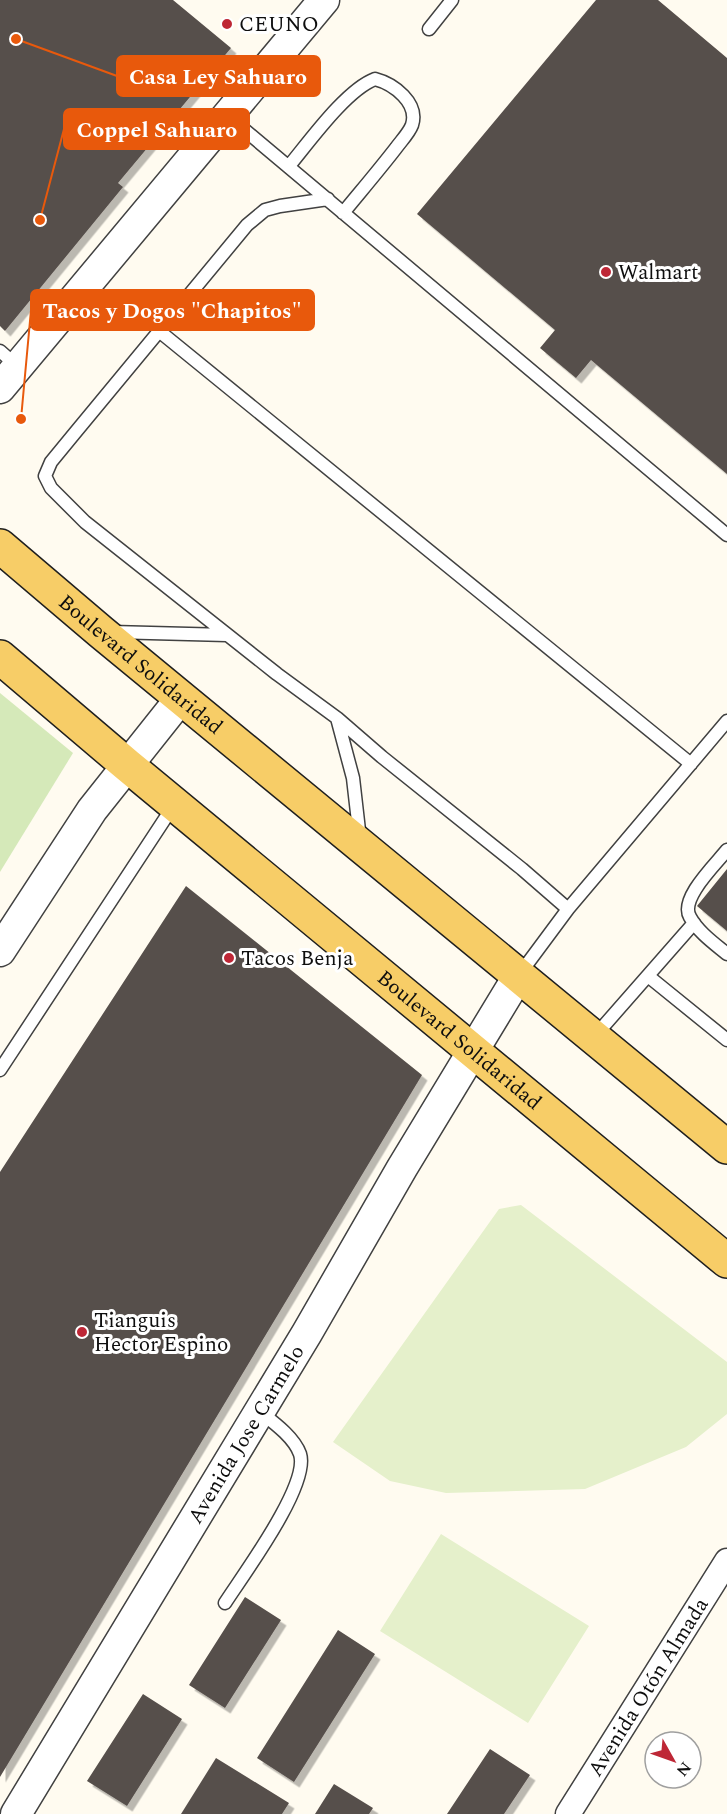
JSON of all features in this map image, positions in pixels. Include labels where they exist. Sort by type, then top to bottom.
[{"type":"main road","name":"Boulevard Solidaridad","points":[[0,546],[101,632],[727,1147]]},
{"type":"main road","name":"Boulevard Solidaridad","points":[[0,657],[127,765],[727,1261]]},
{"type":"street","points":[[6,369],[324,0]]},
{"type":"street","points":[[0,951],[92,810],[181,698]]},
{"type":"street","name":"Avenida Jose Carmelo","points":[[16,1814],[307,1333],[519,975]]},
{"type":"street","name":"Avenida Otón Almada","points":[[568,1814],[727,1561]]},
{"type":"lane","points":[[429,29],[452,0]]},
{"type":"lane","points":[[289,166],[324,124],[366,83],[375,80],[395,87],[410,105],[413,115],[412,125],[343,213]]},
{"type":"lane","points":[[227,115],[727,535]]},
{"type":"lane","points":[[327,199],[265,210],[247,225],[51,462],[45,476],[51,488],[85,522],[227,635],[337,718],[568,909]]},
{"type":"lane","points":[[159,332],[691,764]]},
{"type":"lane","points":[[101,632],[227,635]]},
{"type":"lane","points":[[337,718],[353,778],[361,846]]},
{"type":"lane","points":[[519,975],[568,909],[727,721]]},
{"type":"lane","points":[[0,1070],[175,803]]},
{"type":"lane","points":[[727,850],[702,880],[690,899],[688,915],[727,954]]},
{"type":"lane","points":[[594,1037],[694,923]]},
{"type":"lane","points":[[648,976],[727,1040]]},
{"type":"lane","points":[[225,1603],[292,1496],[302,1464],[300,1452],[291,1441],[258,1411]]},
{"type":"green space","points":[[0,693],[73,753],[0,872]]},
{"type":"green space","points":[[521,1205],[727,1362],[727,1414],[686,1447],[585,1489],[446,1493],[390,1481],[333,1442],[499,1209]]},
{"type":"green space","points":[[441,1534],[589,1626],[528,1723],[380,1631]]},
{"type":"building","points":[[0,0],[173,0],[231,48],[118,183],[123,187],[5,331],[0,326]]},
{"type":"building","name":"Walmart","points":[[596,0],[658,0],[727,58],[727,474],[591,360],[576,378],[540,348],[555,330],[417,214]]},
{"type":"building","points":[[727,869],[727,931],[697,906]]},
{"type":"building","points":[[186,886],[422,1075],[0,1777],[0,1172]]},
{"type":"building","points":[[245,1597],[281,1620],[225,1708],[189,1685]]},
{"type":"building","points":[[338,1630],[375,1654],[294,1782],[257,1758]]},
{"type":"building","points":[[143,1694],[182,1719],[127,1806],[87,1781]]},
{"type":"building","points":[[490,1749],[530,1775],[504,1814],[447,1814]]},
{"type":"building","points":[[216,1758],[289,1803],[282,1814],[181,1814]]},
{"type":"building","points":[[334,1784],[373,1808],[369,1814],[315,1814]]},
{"type":"place","name":"CEUNO","points":[[227,24]]},
{"type":"place","name":"Casa Ley Sahuaro","points":[[16,39]]},
{"type":"place","name":"Coppel Sahuaro","points":[[40,220]]},
{"type":"place","name":"Walmart","points":[[606,272]]},
{"type":"place","name":"Tacos y Dogos \"Chapitos\"","points":[[21,419]]},
{"type":"place","name":"Tacos Benja","points":[[229,958]]},
{"type":"place","name":"Tianguis Hector Espino","points":[[82,1332]]}]
